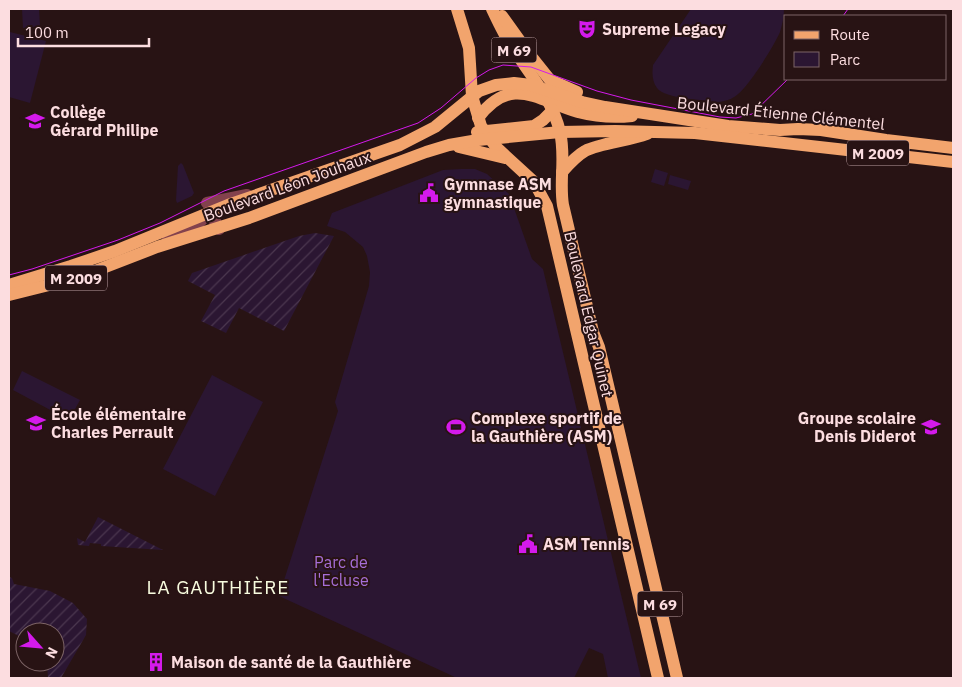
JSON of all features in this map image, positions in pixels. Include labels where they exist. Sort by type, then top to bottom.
[{"type":"main road","name":"M 69","points":[[457,9],[470,56],[472,96]]},
{"type":"main road","name":"M 69","points":[[494,9],[508,40],[551,106],[560,132],[563,155],[562,172]]},
{"type":"main road","points":[[494,9],[552,82],[586,95],[605,107]]},
{"type":"main road","name":"M 2009","points":[[472,96],[486,87],[524,84],[605,107]]},
{"type":"main road","points":[[478,118],[494,101],[505,95],[523,93],[551,106],[611,118],[646,114]]},
{"type":"main road","name":"Boulevard Edgar Quinet","points":[[472,96],[478,118],[487,135],[534,182],[547,206],[657,674]]},
{"type":"main road","name":"Boulevard Léon Jouhaux","points":[[9,285],[115,251],[196,219],[209,208],[260,193],[400,145],[445,120],[472,96]]},
{"type":"main road","points":[[426,152],[454,136],[487,135],[534,126],[543,120],[551,106]]},
{"type":"main road","name":"Boulevard Étienne Clémentel","points":[[605,107],[728,126],[780,130],[798,128],[820,130],[953,148]]},
{"type":"main road","name":"M 2009","points":[[426,152],[487,135],[615,131],[654,132]]},
{"type":"main road","points":[[562,172],[576,157],[593,147],[630,140],[654,132]]},
{"type":"main road","name":"Boulevard Étienne Clémentel","points":[[654,132],[695,133],[953,162]]},
{"type":"main road","points":[[449,145],[486,152],[510,160]]},
{"type":"main road","name":"Boulevard Léon Jouhaux","points":[[9,295],[77,278],[157,247],[219,229],[426,152]]},
{"type":"main road","name":"Boulevard Edgar Quinet","points":[[562,172],[561,188],[565,214],[593,332],[599,347],[677,678]]},
{"type":"street","points":[[209,208],[219,229]]},
{"type":"street","name":"Boulevard Léon Jouhaux","points":[[157,247],[163,240],[194,227],[209,208]]},
{"type":"green space","points":[[22,9],[39,9],[40,26],[23,28]]},
{"type":"green space","points":[[691,9],[784,9],[780,32],[772,47],[746,86],[731,99],[719,102],[676,97],[661,92],[654,83],[653,65]]},
{"type":"green space","points":[[10,32],[46,41],[30,103],[9,97]]},
{"type":"green space","points":[[181,163],[194,193],[192,196],[177,203],[178,166]]},
{"type":"green space","name":"Complexe sportif de la Gauthière (ASM)","points":[[475,169],[487,174],[509,194],[532,259],[543,269],[641,678],[608,678],[603,654],[589,648],[574,678],[457,678],[279,596],[338,411],[335,402],[369,286],[370,272],[363,247],[345,232],[327,226],[332,213],[443,170]]},
{"type":"green space","points":[[655,169],[668,173],[664,186],[651,182]]},
{"type":"green space","points":[[670,175],[691,181],[688,190],[668,184]]},
{"type":"green space","points":[[315,233],[334,236],[284,331],[239,308],[226,333],[201,321],[215,295],[188,281],[192,273],[299,236]]},
{"type":"green space","points":[[22,371],[80,400],[69,420],[13,390]]},
{"type":"green space","points":[[212,375],[263,402],[215,496],[163,469]]},
{"type":"green space","points":[[98,517],[163,550],[101,546],[101,544],[90,543],[89,546],[78,545],[77,538],[85,542]]},
{"type":"green space","points":[[9,577],[12,578],[14,584],[50,591],[73,603],[87,619],[86,635],[65,671],[65,622],[15,622],[15,634],[9,631]]},
{"type":"green space","points":[[48,672],[64,672],[61,678],[48,678]]},
{"type":"tram line","points":[[844,15],[848,9]]},
{"type":"tram line","points":[[9,275],[118,240],[160,223],[224,191],[418,123],[441,108],[476,78],[489,70],[503,65],[531,67],[597,91],[631,100],[720,117],[736,118],[752,114],[787,80]]},
{"type":"place","name":"Supreme Legacy","points":[[587,29]]},
{"type":"place","name":"Collège Gérard Philipe","points":[[35,121]]},
{"type":"place","name":"Gymnase ASM gymnastique","points":[[429,193]]},
{"type":"place","name":"École élémentaire Charles Perrault","points":[[36,423]]},
{"type":"place","name":"Complexe sportif de la Gauthière (ASM)","points":[[456,427]]},
{"type":"place","name":"Groupe scolaire Denis Diderot","points":[[931,427]]},
{"type":"place","name":"ASM Tennis","points":[[528,544]]},
{"type":"place","name":"Maison de santé de la Gauthière","points":[[156,662]]},
{"type":"district","name":"LA GAUTHIÈRE","points":[[218,587]]},
{"type":"park label","name":"Parc de l'Ecluse","points":[[341,571]]}]
